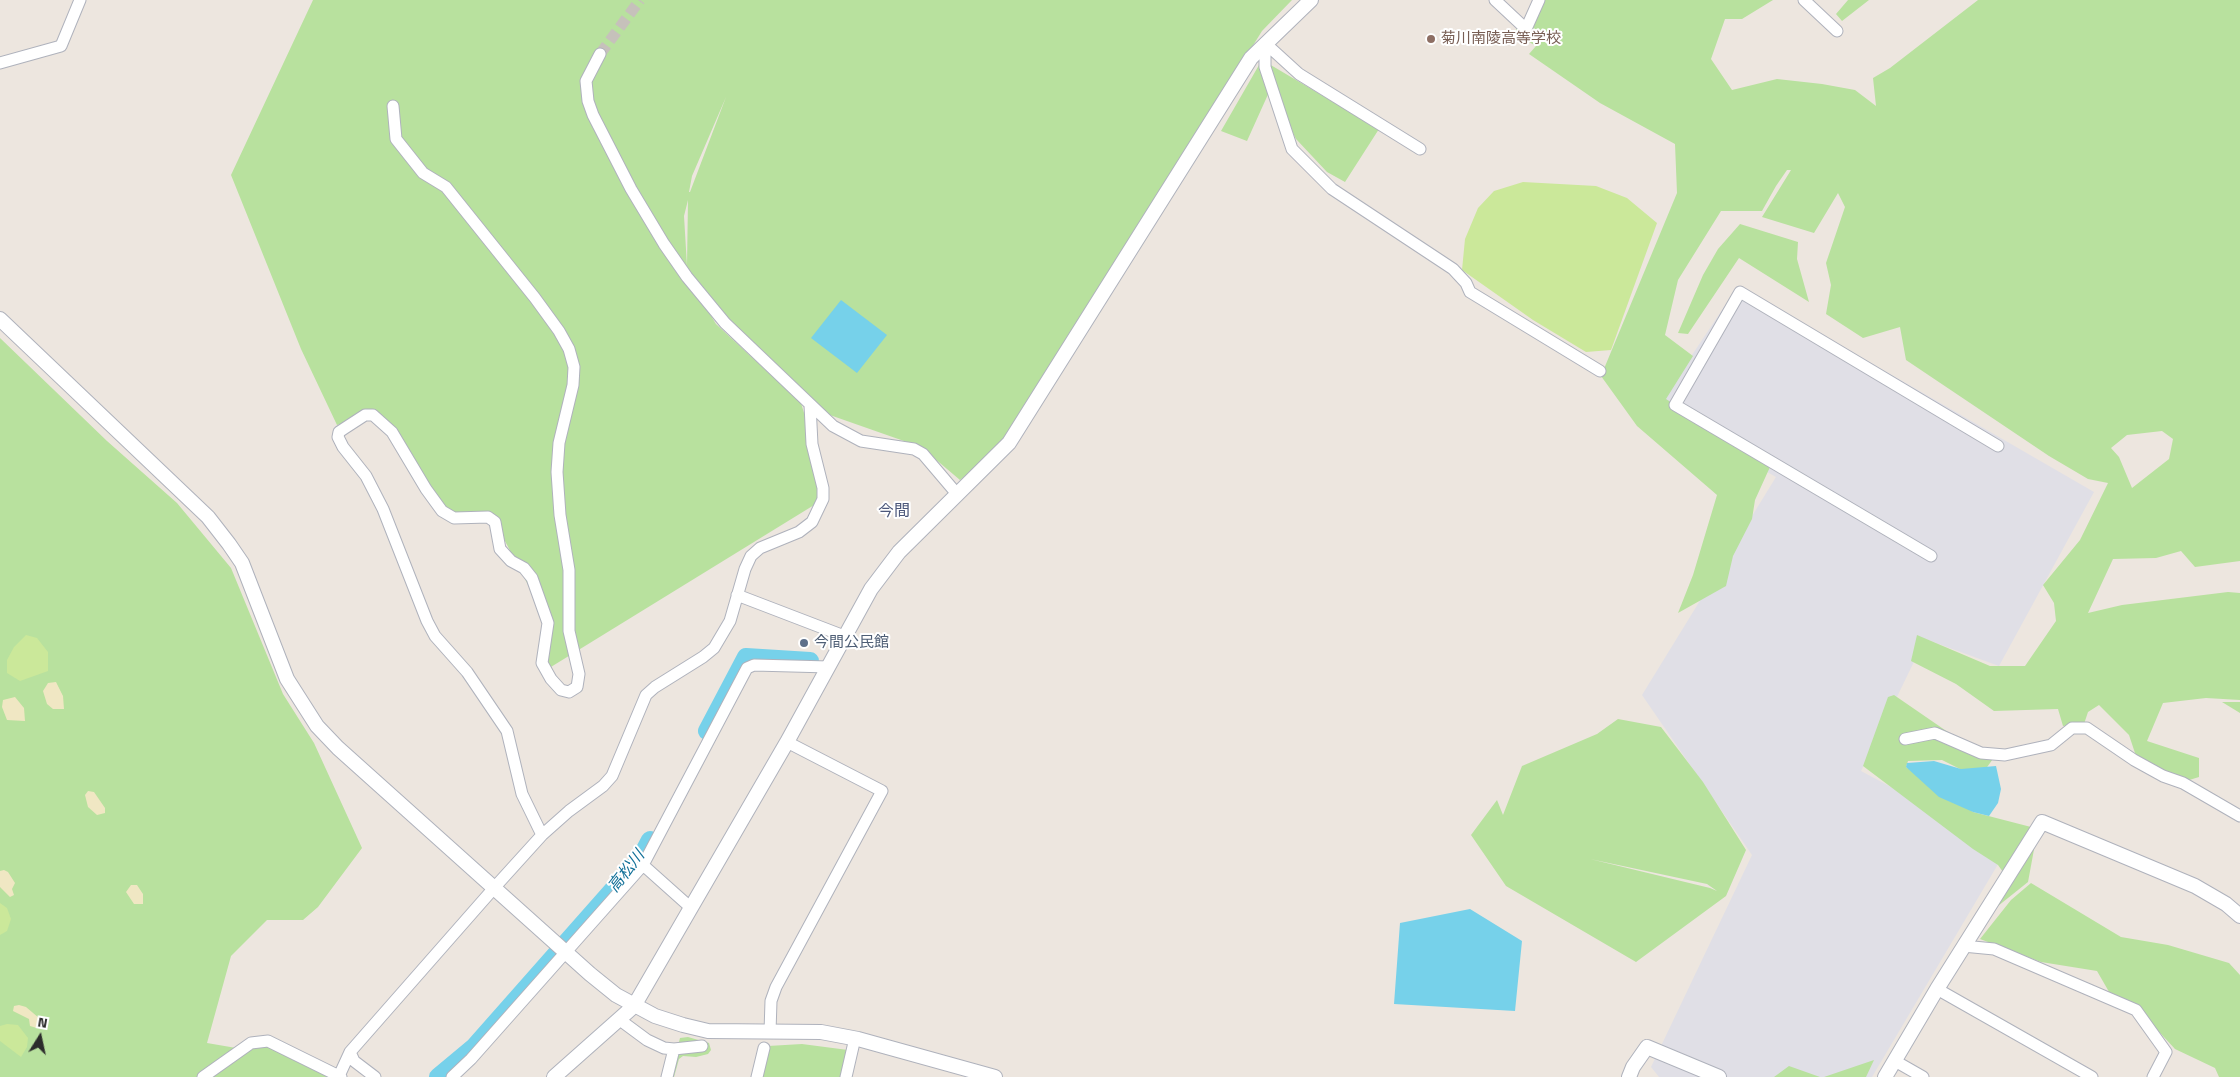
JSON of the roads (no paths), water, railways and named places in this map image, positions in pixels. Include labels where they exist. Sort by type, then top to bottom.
[{"type":"street","points":[[0,64],[61,46],[80,0]]},
{"type":"street","points":[[554,1077],[634,1006],[787,742],[844,636],[884,570],[899,552],[1008,443],[1229,89],[1251,58],[1311,0]]},
{"type":"street","points":[[1495,0],[1526,29],[1540,0]]},
{"type":"street","points":[[1804,0],[1837,31]]},
{"type":"street","points":[[1265,43],[1299,74],[1420,149]]},
{"type":"street","points":[[1265,43],[1265,67],[1292,149],[1332,189],[1453,269],[1466,283],[1470,292],[1600,371]]},
{"type":"street","points":[[600,54],[586,81],[588,101],[631,188],[664,244],[687,277],[726,323],[833,426],[861,441],[914,449],[922,454],[958,494]]},
{"type":"street","points":[[393,106],[396,139],[423,173],[446,187],[535,298],[559,331],[574,367],[573,385],[559,443],[557,472],[560,515],[569,570],[569,631],[579,674],[577,687],[569,692],[561,690],[551,679],[542,663],[548,623],[532,578],[524,568],[511,561],[500,550],[494,522],[488,517],[454,518],[442,511],[426,489],[392,432],[373,415],[364,416],[339,432],[338,437],[343,447],[366,476],[383,509],[426,621],[435,636],[467,672],[507,731],[522,794],[542,835]]},
{"type":"street","points":[[1931,556],[1675,405],[1740,292],[1998,446]]},
{"type":"street","points":[[0,319],[208,517],[219,530],[242,563],[287,679],[317,726],[338,748],[616,995],[655,1016],[708,1031],[821,1032],[855,1038],[995,1077]]},
{"type":"street","points":[[202,1077],[251,1043],[268,1041],[340,1076],[350,1052],[542,835],[569,811],[603,786],[612,776],[646,695],[714,648],[730,621],[745,569],[751,556],[760,548],[800,532],[812,522],[819,510],[823,488],[812,444],[810,405]]},
{"type":"street","points":[[738,594],[844,636]]},
{"type":"street","points":[[452,1077],[471,1060],[562,949],[642,865],[747,668],[754,665],[829,667]]},
{"type":"street","points":[[1905,739],[1935,733],[1981,753],[2004,756],[2051,745],[2072,728],[2087,728],[2134,760],[2163,776],[2183,783],[2240,816]]},
{"type":"street","points":[[770,1032],[771,1001],[776,987],[882,791],[787,742]]},
{"type":"street","points":[[1886,1077],[1937,989],[2042,822],[2195,886],[2226,904],[2240,916]]},
{"type":"street","points":[[642,865],[690,907]]},
{"type":"street","points":[[1964,946],[1994,949],[2136,1010],[2166,1052],[2153,1077]]},
{"type":"street","points":[[1937,989],[2092,1077]]},
{"type":"street","points":[[620,1020],[647,1040],[664,1048],[674,1050],[702,1046]]},
{"type":"street","points":[[846,1077],[855,1038]]},
{"type":"street","points":[[1629,1077],[1633,1067],[1647,1047],[1719,1077]]},
{"type":"street","points":[[757,1077],[764,1048]]},
{"type":"street","points":[[667,1077],[674,1050]]},
{"type":"street","points":[[350,1052],[354,1061],[375,1077]]},
{"type":"street","points":[[1895,1061],[1923,1077]]},
{"type":"water","points":[[841,300],[887,335],[857,373],[811,338]]},
{"type":"water","points":[[1934,761],[1961,769],[1996,766],[2001,789],[1998,803],[1989,816],[1973,812],[1939,797],[1906,767],[1907,763]]},
{"type":"water","points":[[1470,909],[1522,941],[1515,1011],[1394,1004],[1400,923]]},
{"type":"waterway","name":"高松川","points":[[707,731],[746,657],[810,661]]},
{"type":"waterway","name":"高松川","points":[[438,1077],[474,1047],[640,859],[650,840]]},
{"type":"tunnel","points":[[600,54],[640,0]]},
{"type":"place","name":"菊川南陵高等学校","points":[[1431,39]]},
{"type":"place","name":"今間公民館","points":[[804,643]]},
{"type":"district","name":"今間","points":[[894,512]]}]
